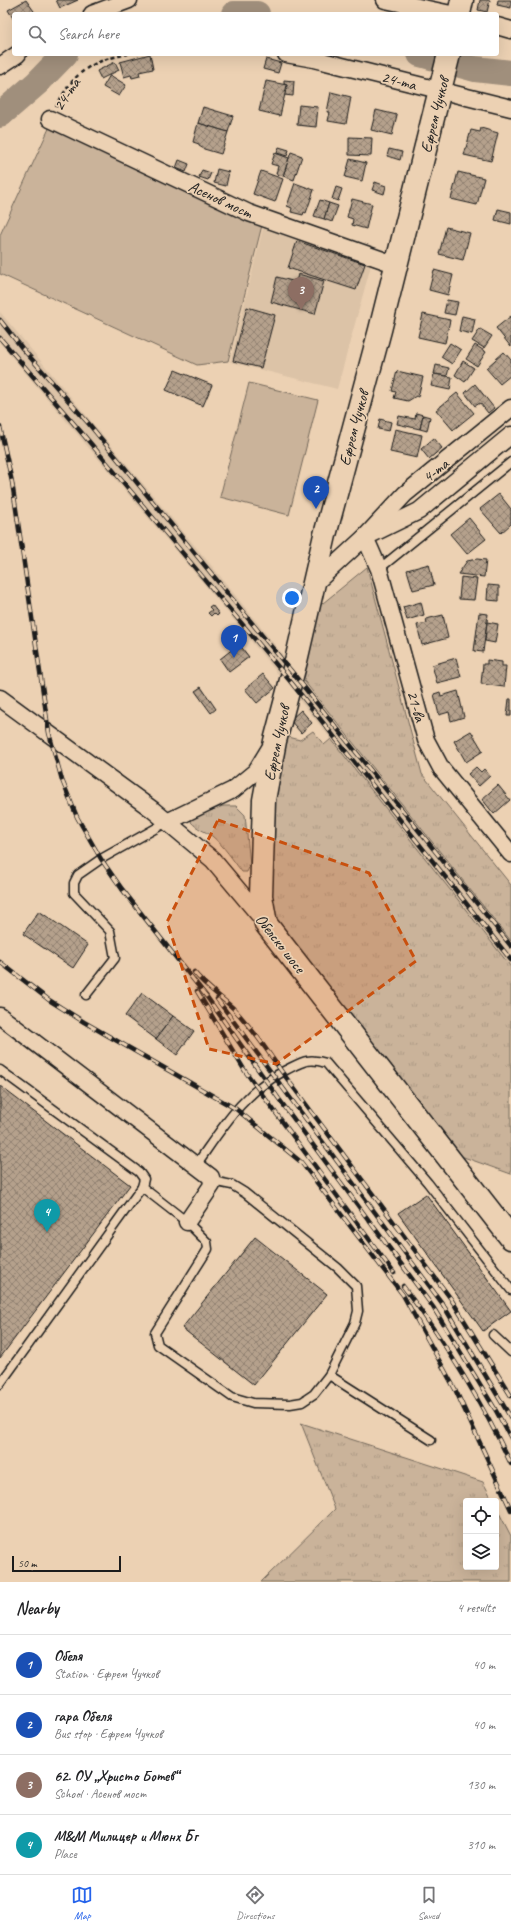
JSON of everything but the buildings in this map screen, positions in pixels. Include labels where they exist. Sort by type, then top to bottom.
[{"type":"street","points":[[95,12],[107,4],[129,0]]},
{"type":"street","points":[[385,0],[442,12]]},
{"type":"street","points":[[459,12],[462,0]]},
{"type":"street","points":[[499,27],[511,30]]},
{"type":"street","points":[[0,66],[15,56]]},
{"type":"street","name":"24-та","points":[[297,56],[442,83],[511,108]]},
{"type":"street","name":"Ефрем Чучков","points":[[266,924],[261,896],[264,800],[275,741],[325,535],[397,265],[449,56]]},
{"type":"street","name":"Асенов мост","points":[[50,119],[249,213],[397,265]]},
{"type":"street","name":"4-та","points":[[313,585],[365,537],[406,494],[511,408]]},
{"type":"street","name":"4-та","points":[[365,537],[419,511],[511,435]]},
{"type":"street","name":"21-ва","points":[[365,537],[379,569],[426,740],[441,768],[511,854]]},
{"type":"street","name":"Обелско шосе","points":[[0,698],[153,810],[213,860],[266,924],[511,1238]]},
{"type":"street","points":[[167,822],[233,790],[256,771],[275,741]]},
{"type":"street","points":[[0,1016],[208,1174],[212,1181],[212,1185],[187,1222]]},
{"type":"lane","points":[[379,569],[511,462]]},
{"type":"lane","points":[[86,995],[115,958],[115,949],[110,931],[74,893],[74,883],[78,875],[95,863],[167,822]]},
{"type":"lane","points":[[196,1165],[236,1109],[257,1088],[307,1060],[316,1060],[326,1063],[428,1183],[511,1290]]},
{"type":"lane","points":[[0,1070],[139,1172],[144,1179],[142,1187],[0,1384]]},
{"type":"lane","points":[[142,1187],[187,1222],[207,1242],[208,1249],[155,1333],[158,1345],[232,1397],[253,1403],[290,1404],[302,1402],[314,1394],[329,1375],[355,1323],[358,1311],[356,1286],[338,1268],[245,1193],[232,1185],[212,1181]]},
{"type":"lane","points":[[493,1335],[511,1352]]},
{"type":"lane","points":[[329,1375],[430,1440]]},
{"type":"path","name":"24-та","points":[[50,119],[65,90],[85,69],[105,58],[116,56]]},
{"type":"highlighted area","points":[[218,820],[369,873],[416,961],[276,1064],[209,1049],[167,922]]},
{"type":"shaded area","points":[[265,220],[373,258],[337,389],[230,362]]},
{"type":"shaded area","points":[[0,312],[220,576],[511,941],[511,967],[331,739],[205,585],[0,343]]},
{"type":"green space","points":[[51,124],[263,221],[228,361],[197,365],[0,274],[0,235]]},
{"type":"green space","points":[[249,383],[318,400],[289,515],[220,497]]},
{"type":"green space","points":[[367,567],[422,774],[511,885],[511,941],[301,677],[317,608]]},
{"type":"green space","points":[[313,731],[324,745],[331,739],[511,967],[511,1174],[458,1155],[275,917],[267,889],[272,785],[285,736],[300,740]]},
{"type":"green space","points":[[223,806],[236,806],[245,815],[250,865],[247,872],[242,872],[212,836],[191,822],[193,817]]},
{"type":"green space","points":[[301,1423],[483,1482],[491,1498],[463,1498],[463,1570],[499,1570],[499,1513],[511,1536],[511,1582],[261,1582],[335,1509]]},
{"type":"waterway","points":[[0,115],[37,83],[63,56]]},
{"type":"waterway","points":[[427,56],[475,69],[511,73]]},
{"type":"railway","points":[[0,320],[22,348],[89,424],[292,672],[511,946]]},
{"type":"railway","points":[[0,338],[290,681],[511,960]]},
{"type":"railway","points":[[0,427],[12,482],[49,733],[62,780],[77,817],[101,859],[122,889],[207,997],[279,1099],[433,1307],[511,1438]]},
{"type":"railway","points":[[0,962],[49,1000],[84,1022],[236,1109],[301,1162],[403,1295],[455,1389],[511,1510]]},
{"type":"railway","points":[[194,972],[233,1008],[259,1039],[451,1299],[511,1396]]},
{"type":"railway","points":[[197,991],[245,1071],[394,1273]]},
{"type":"railway","points":[[217,999],[442,1303],[511,1418]]},
{"type":"railway","points":[[403,1286],[462,1372],[488,1418],[511,1464]]},
{"type":"place","name":"62. ОУ „Христо Ботев“","points":[[301,310]]},
{"type":"place","name":"гара Обеля","points":[[316,509]]},
{"type":"place","name":"Обеля","points":[[234,658]]},
{"type":"place","name":"М&M Mилицер и Мюнх Бг","points":[[47,1232]]}]
